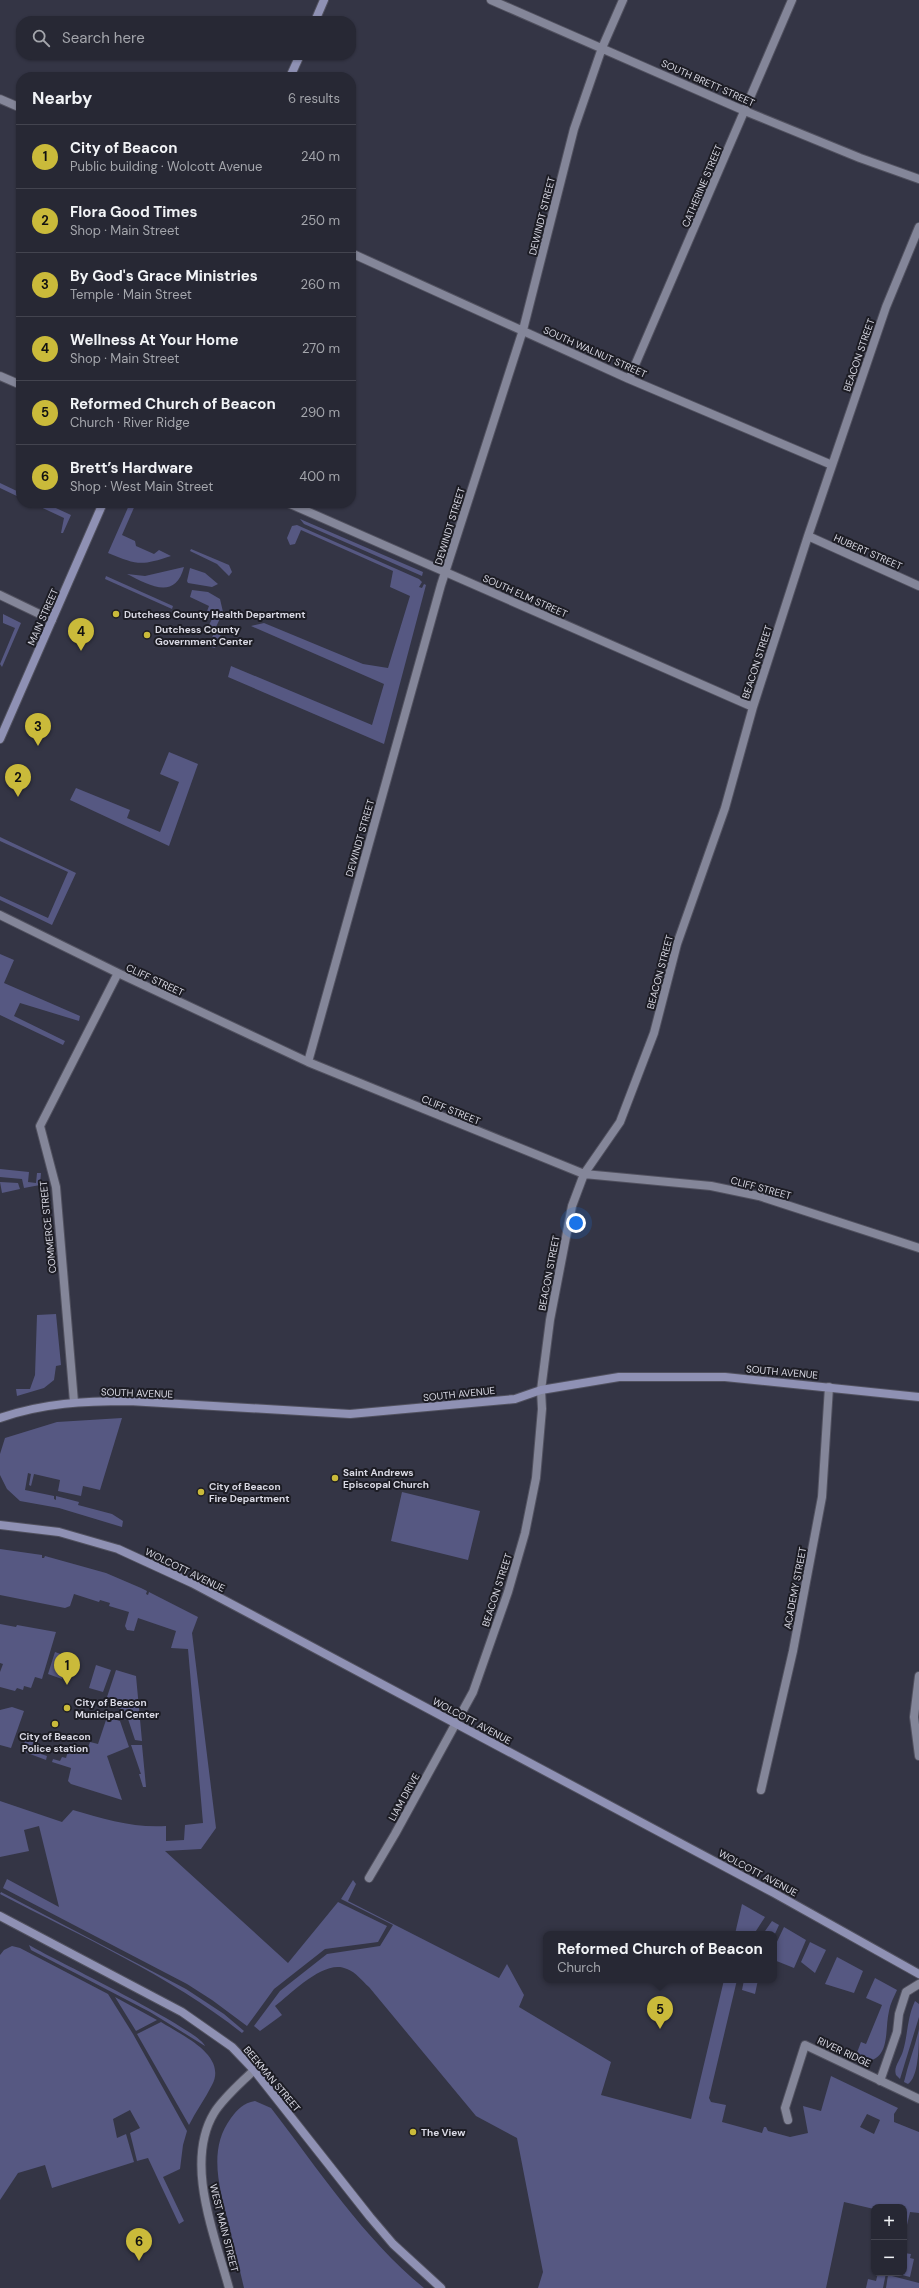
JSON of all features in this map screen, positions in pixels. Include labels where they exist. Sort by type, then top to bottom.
[{"type":"street","points":[[316,16],[324,0]]},
{"type":"street","name":"SOUTH BRETT STREET","points":[[491,0],[744,111],[919,179]]},
{"type":"street","name":"DEWINDT STREET","points":[[308,1062],[446,572],[523,330],[574,129],[602,48],[623,0]]},
{"type":"street","name":"CATHERINE STREET","points":[[630,379],[792,0]]},
{"type":"street","points":[[292,72],[298,60]]},
{"type":"street","points":[[0,99],[16,106]]},
{"type":"street","name":"BEACON STREET","points":[[456,1724],[473,1692],[525,1533],[536,1478],[542,1409],[541,1390],[550,1320],[572,1206],[584,1174],[620,1122],[654,1033],[677,944],[725,808],[753,707],[808,536],[886,307],[919,227]]},
{"type":"street","name":"SOUTH WALNUT STREET","points":[[356,255],[630,379],[832,465]]},
{"type":"street","points":[[0,376],[16,383]]},
{"type":"street","name":"MAIN STREET","points":[[0,739],[101,508]]},
{"type":"street","name":"SOUTH ELM STREET","points":[[299,508],[753,707]]},
{"type":"street","name":"HUBERT STREET","points":[[808,536],[919,586]]},
{"type":"street","points":[[0,595],[52,620]]},
{"type":"street","name":"CLIFF STREET","points":[[0,915],[118,973],[308,1062],[584,1174],[712,1186],[759,1196],[919,1248]]},
{"type":"street","name":"COMMERCE STREET","points":[[74,1402],[56,1187],[40,1126],[118,973]]},
{"type":"street","name":"SOUTH AVENUE","points":[[0,1418],[28,1408],[74,1402],[130,1401],[350,1414],[515,1399],[541,1390],[619,1377],[725,1377],[829,1386],[919,1397]]},
{"type":"street","name":"ACADEMY STREET","points":[[761,1790],[793,1651],[822,1497],[829,1386]]},
{"type":"street","name":"WOLCOTT AVENUE","points":[[0,1525],[59,1532],[118,1549],[192,1583],[774,1893],[919,1974]]},
{"type":"street","points":[[919,1676],[914,1717],[919,1756]]},
{"type":"street","name":"LIAM DRIVE","points":[[369,1878],[396,1834],[456,1724]]},
{"type":"street","name":"BEEKMAN STREET","points":[[0,1916],[182,2012],[232,2047],[254,2070],[370,2217],[409,2260],[441,2288]]},
{"type":"street","name":"RIVER RIDGE","points":[[880,2081],[898,2032],[899,2014],[906,1992],[919,1984]]},
{"type":"street","name":"RIVER RIDGE","points":[[788,2120],[785,2108],[805,2045],[919,2099]]},
{"type":"street","name":"WEST MAIN STREET","points":[[229,2288],[202,2188],[200,2163],[206,2133],[214,2113],[254,2070]]},
{"type":"shaded area","points":[[0,483],[16,491],[16,496],[0,488]]},
{"type":"shaded area","points":[[43,508],[56,508],[71,515],[63,533],[61,533],[64,518]]},
{"type":"shaded area","points":[[128,508],[134,508],[122,535],[135,541],[136,546],[154,554],[159,550],[171,556],[146,563],[139,563],[108,553]]},
{"type":"shaded area","points":[[300,519],[423,572],[422,576],[304,524]]},
{"type":"shaded area","points":[[297,525],[419,579],[422,582],[419,587],[422,588],[424,584],[426,585],[384,744],[228,677],[231,666],[372,725],[384,684],[251,626],[264,623],[363,664],[388,668],[410,596],[390,587],[393,571],[301,530],[295,544],[290,545],[287,538],[292,526]]},
{"type":"shaded area","points":[[191,549],[229,565],[232,572],[229,576],[217,564],[190,551]]},
{"type":"shaded area","points":[[184,567],[180,578],[168,587],[152,586],[127,574],[145,576]]},
{"type":"shaded area","points":[[190,568],[205,573],[218,584],[212,587],[188,583],[187,581]]},
{"type":"shaded area","points":[[106,576],[173,606],[172,609],[105,579]]},
{"type":"shaded area","points":[[192,590],[208,592],[220,599],[223,612],[216,627],[217,630],[222,632],[215,648],[208,646],[215,631],[208,627],[213,617],[206,614],[209,606],[190,597]]},
{"type":"shaded area","points":[[3,614],[21,623],[2,667],[0,664],[15,628],[3,623]]},
{"type":"shaded area","points":[[169,752],[198,764],[169,846],[70,800],[76,788],[130,810],[127,818],[160,832],[179,782],[160,774]]},
{"type":"shaded area","points":[[0,837],[76,873],[52,925],[0,900],[0,896],[48,918],[68,872],[0,841]]},
{"type":"shaded area","points":[[0,954],[14,960],[4,983],[80,1016],[79,1021],[20,1003],[14,1016],[65,1041],[63,1045],[0,1015]]},
{"type":"shaded area","points":[[0,1169],[29,1172],[28,1182],[36,1183],[37,1173],[41,1173],[40,1185],[24,1188],[22,1179],[0,1177]]},
{"type":"shaded area","points":[[0,1182],[18,1183],[20,1189],[2,1193]]},
{"type":"shaded area","points":[[56,1314],[61,1365],[56,1366],[54,1380],[44,1388],[17,1396],[16,1389],[30,1389],[35,1375],[37,1315]]},
{"type":"shaded area","points":[[122,1418],[100,1490],[83,1486],[81,1496],[58,1491],[60,1480],[34,1474],[31,1486],[29,1485],[31,1474],[28,1473],[25,1490],[54,1496],[54,1499],[56,1500],[56,1496],[79,1502],[78,1505],[112,1514],[123,1521],[122,1527],[59,1508],[20,1501],[7,1489],[0,1475],[0,1454],[5,1438],[57,1422]]},
{"type":"shaded area","points":[[402,1492],[480,1511],[468,1560],[391,1541]]},
{"type":"shaded area","points":[[0,1549],[42,1555],[42,1558],[45,1556],[106,1573],[147,1591],[146,1594],[148,1595],[149,1592],[198,1617],[192,1633],[216,1828],[201,1849],[165,1851],[288,1963],[338,1902],[387,1926],[378,1942],[325,1949],[274,1989],[247,2026],[212,2000],[187,1984],[3,1888],[7,1879],[59,1907],[39,1826],[24,1830],[29,1851],[0,1857],[0,1801],[62,1822],[73,1810],[107,1820],[130,1824],[142,1826],[166,1826],[166,1841],[184,1840],[185,1825],[203,1823],[188,1649],[171,1648],[176,1631],[138,1618],[134,1631],[127,1630],[125,1626],[129,1612],[109,1606],[110,1603],[100,1600],[99,1602],[74,1594],[70,1606],[65,1608],[0,1595]]},
{"type":"shaded area","points":[[0,1624],[16,1627],[17,1625],[56,1632],[42,1679],[35,1677],[31,1688],[24,1686],[23,1690],[17,1688],[15,1691],[0,1687],[0,1672],[3,1664],[0,1663]]},
{"type":"shaded area","points":[[55,1652],[69,1657],[62,1679],[48,1674]]},
{"type":"shaded area","points":[[96,1665],[111,1670],[103,1692],[89,1688]]},
{"type":"shaded area","points":[[116,1670],[136,1676],[142,1741],[135,1740],[128,1719],[123,1717],[121,1709],[105,1703]]},
{"type":"shaded area","points":[[12,1707],[24,1711],[11,1748],[0,1745],[0,1710]]},
{"type":"shaded area","points":[[107,1717],[120,1721],[129,1747],[107,1756],[122,1800],[71,1784],[68,1781],[71,1768],[52,1762],[53,1759],[60,1761],[62,1757],[66,1758],[69,1748],[86,1753],[90,1742],[98,1744]]},
{"type":"shaded area","points":[[27,1734],[40,1738],[37,1748],[42,1750],[41,1754],[47,1756],[46,1760],[22,1751]]},
{"type":"shaded area","points":[[131,1745],[142,1745],[146,1787],[143,1787],[139,1774],[141,1774]]},
{"type":"shaded area","points":[[353,1880],[356,1884],[348,1901],[499,1978],[507,1964],[524,1995],[519,2007],[611,2062],[601,2095],[691,2119],[723,1983],[736,1983],[709,2098],[711,2102],[726,2105],[722,2122],[762,2133],[764,2127],[766,2127],[768,2131],[790,2137],[808,2133],[803,2106],[821,2111],[831,2076],[898,2108],[894,2114],[894,2122],[919,2132],[919,2213],[910,2212],[907,2225],[907,2204],[871,2204],[871,2208],[844,2202],[826,2288],[538,2288],[543,2272],[517,2138],[476,2116],[369,1987],[359,1977],[350,1970],[338,1967],[329,1968],[319,1972],[309,1978],[275,2006],[282,2015],[260,2031],[254,2026],[280,1991],[327,1954],[380,1946],[393,1925],[341,1899]],"holes":[[[867,2114],[880,2120],[874,2134],[860,2127]]]},
{"type":"shaded area","points":[[1,1892],[186,1989],[224,2014],[244,2031],[242,2033],[214,2012],[155,1975],[0,1894]]},
{"type":"shaded area","points":[[742,1904],[765,1917],[756,1931],[736,1931]]},
{"type":"shaded area","points":[[772,1921],[779,1925],[776,1931],[765,1931]]},
{"type":"shaded area","points":[[784,1927],[806,1940],[794,1968],[777,1961],[777,1942]]},
{"type":"shaded area","points":[[810,1942],[826,1950],[815,1973],[801,1962]]},
{"type":"shaded area","points":[[29,1945],[154,2011],[197,2038],[205,2046],[150,2012],[31,1950]]},
{"type":"shaded area","points":[[12,1946],[20,1948],[108,1994],[133,2034],[187,2131],[183,2145],[180,2169],[163,2177],[184,2221],[179,2224],[148,2158],[137,2161],[130,2133],[140,2128],[130,2110],[113,2119],[117,2138],[126,2134],[134,2162],[52,2188],[45,2165],[18,2173],[0,2200],[0,1955],[4,1950]]},
{"type":"shaded area","points":[[837,1957],[863,1971],[854,1993],[825,1984]]},
{"type":"shaded area","points":[[875,1978],[897,1990],[891,2003],[885,2044],[882,2051],[877,2057],[870,2061],[860,2062],[855,2058],[861,2042],[866,2044],[882,2005],[866,1998]]},
{"type":"shaded area","points":[[743,1983],[757,1983],[755,1994],[742,1990]]},
{"type":"shaded area","points":[[115,1997],[157,2020],[136,2031]]},
{"type":"shaded area","points":[[915,2001],[919,2004],[919,2017],[900,2079],[895,2072],[896,2066],[905,2045],[910,2014]]},
{"type":"shaded area","points":[[161,2022],[200,2047],[214,2064],[215,2074],[212,2085],[189,2125],[137,2034]]},
{"type":"shaded area","points":[[919,2029],[916,2067],[912,2080],[908,2084],[904,2082]]},
{"type":"shaded area","points":[[255,2101],[271,2108],[324,2179],[361,2225],[381,2248],[424,2288],[244,2288],[219,2184],[217,2157],[219,2143],[231,2118],[241,2107],[247,2103]]},
{"type":"shaded area","points":[[907,2253],[911,2254],[910,2258],[914,2259],[910,2277],[906,2276]]},
{"type":"shaded area","points":[[877,2276],[885,2276],[883,2288],[866,2288],[868,2279],[876,2281]]},
{"type":"shaded area","points":[[888,2276],[919,2283],[919,2288],[886,2288]]},
{"type":"place","name":"Dutchess County Health Department","points":[[116,614]]},
{"type":"place","name":"Dutchess County Government Center","points":[[147,635]]},
{"type":"place","name":"Wellness At Your Home","points":[[81,651]]},
{"type":"place","name":"By God's Grace Ministries","points":[[38,746]]},
{"type":"place","name":"Flora Good Times","points":[[18,797]]},
{"type":"place","name":"Saint Andrews Episcopal Church","points":[[335,1478]]},
{"type":"place","name":"City of Beacon Fire Department","points":[[201,1492]]},
{"type":"place","name":"City of Beacon","points":[[67,1685]]},
{"type":"place","name":"City of Beacon Municipal Center","points":[[67,1708]]},
{"type":"place","name":"City of Beacon Police station","points":[[55,1724]]},
{"type":"place","name":"Reformed Church of Beacon","points":[[660,2029]]},
{"type":"place","name":"The View","points":[[413,2132]]},
{"type":"place","name":"Brett’s Hardware","points":[[139,2261]]}]
